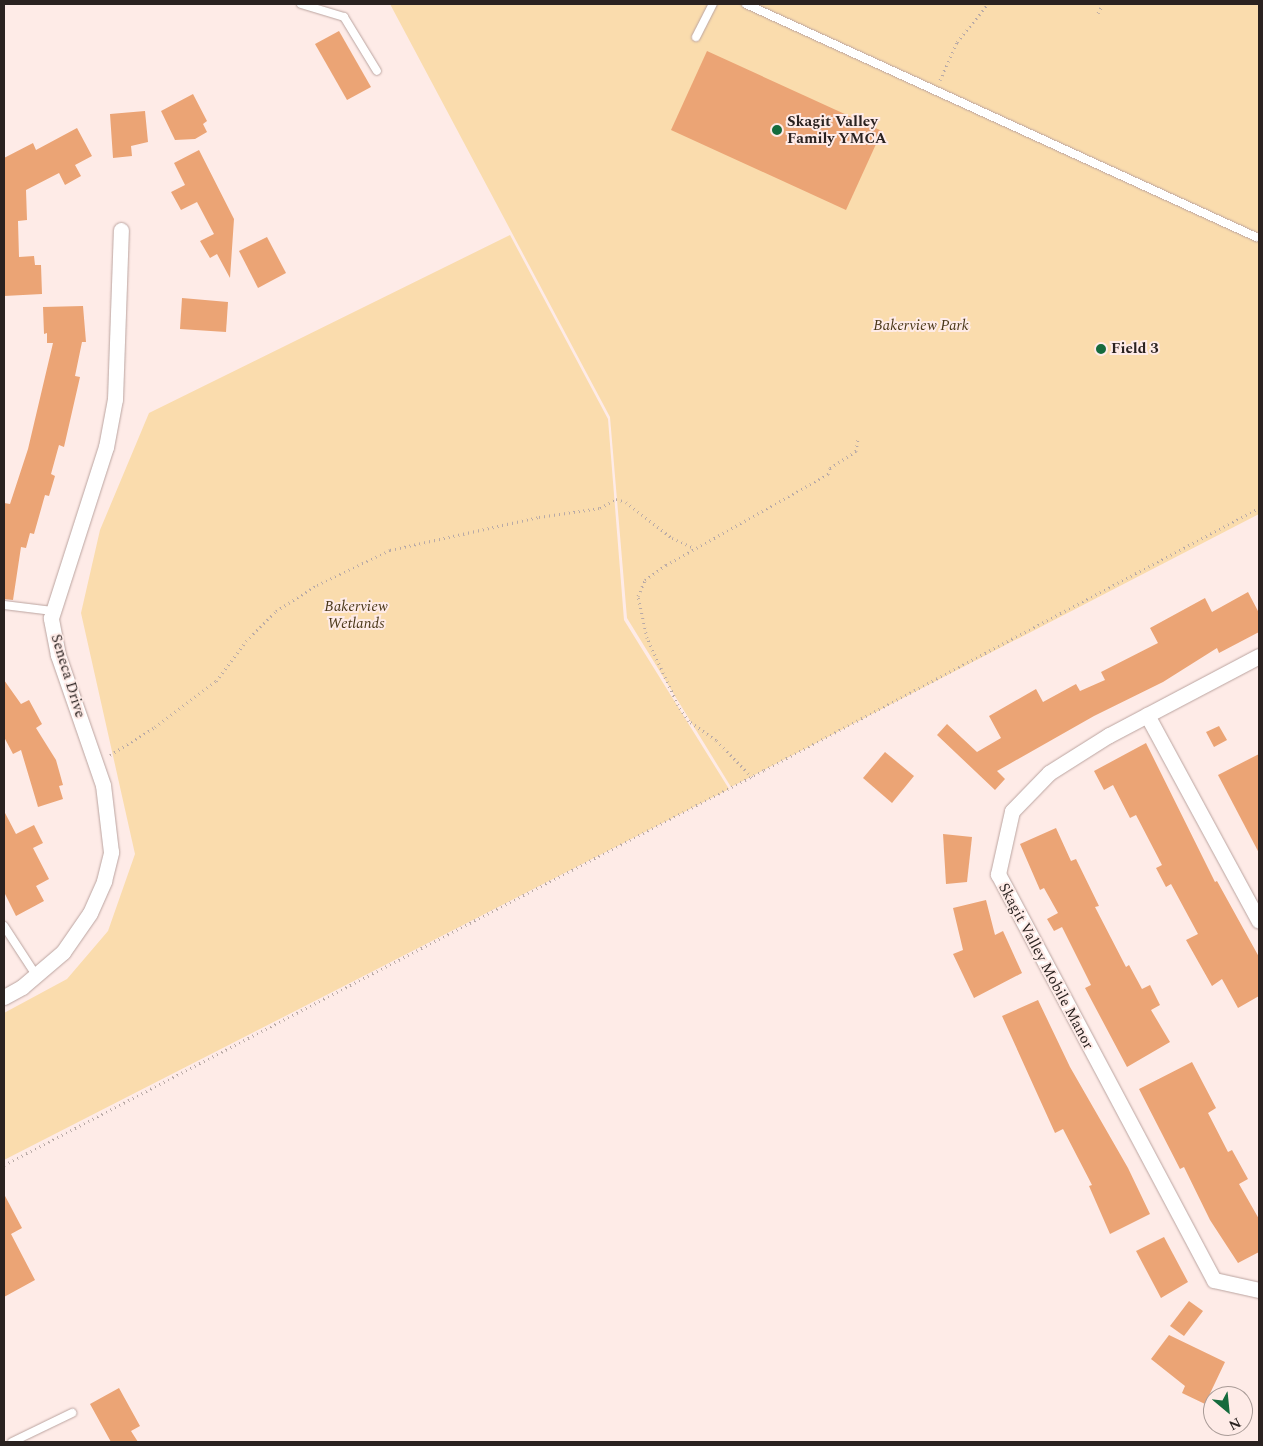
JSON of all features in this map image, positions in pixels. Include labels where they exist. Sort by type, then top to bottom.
[{"type":"street","name":"Seneca Drive","points":[[4,997],[36,975],[63,952],[90,913],[104,881],[111,852],[103,785],[58,654],[51,618],[106,447],[115,400],[121,230]]},
{"type":"street","name":"Skagit Valley Mobile Manor","points":[[1259,656],[1147,715],[1049,773],[1012,811],[998,874],[1214,1280],[1259,1290]]},
{"type":"street","points":[[1147,715],[1259,921]]},
{"type":"lane","points":[[301,4],[344,17],[376,71]]},
{"type":"lane","points":[[696,37],[713,4]]},
{"type":"lane","points":[[746,4],[934,92],[1256,237]]},
{"type":"lane","points":[[4,605],[53,611]]},
{"type":"lane","points":[[4,926],[36,975]]},
{"type":"lane","points":[[12,1442],[72,1413]]},
{"type":"path","points":[[934,92],[957,42],[988,4]]},
{"type":"path","points":[[1098,14],[1103,4]]},
{"type":"path","points":[[752,776],[716,740],[689,721],[647,638],[640,614],[638,596],[645,580],[694,548],[828,474],[830,468],[856,451],[858,439]]},
{"type":"path","points":[[108,757],[155,727],[216,681],[264,620],[317,585],[390,550],[539,517],[600,508],[616,499],[626,502],[672,538],[694,548]]},
{"type":"path","points":[[4,1165],[752,776],[1259,508]]},
{"type":"green space","name":"Bakerview Park","points":[[390,4],[1259,4],[1259,514],[731,787],[627,618],[610,417]]},
{"type":"green space","name":"Bakerview Wetlands","points":[[510,235],[608,419],[624,620],[729,789],[4,1160],[4,1013],[67,979],[108,931],[135,854],[81,613],[100,530],[149,413]]},
{"type":"building","points":[[339,31],[371,87],[347,100],[315,44]]},
{"type":"building","name":"Skagit Valley Family YMCA","points":[[707,51],[882,131],[846,210],[671,130]]},
{"type":"building","points":[[193,94],[207,121],[203,124],[207,132],[195,139],[175,140],[161,111]]},
{"type":"building","points":[[145,111],[148,142],[131,146],[132,156],[113,158],[110,114]]},
{"type":"building","points":[[77,128],[92,156],[75,165],[81,176],[65,185],[59,173],[26,190],[27,220],[18,221],[19,257],[34,256],[35,265],[41,265],[42,294],[4,296],[4,158],[33,143],[36,150]]},
{"type":"building","points":[[199,150],[234,219],[230,278],[217,254],[210,258],[200,241],[214,234],[197,202],[181,210],[171,192],[185,185],[174,163]]},
{"type":"building","points":[[267,237],[286,273],[258,288],[239,251]]},
{"type":"building","points":[[182,298],[228,302],[226,332],[180,329]]},
{"type":"building","points":[[83,306],[86,342],[82,342],[75,376],[80,377],[64,447],[59,445],[51,474],[55,476],[49,496],[45,495],[34,534],[30,533],[26,548],[21,547],[13,600],[4,599],[4,503],[10,504],[28,449],[53,343],[47,343],[47,333],[44,334],[43,307]]},
{"type":"building","points":[[1248,592],[1259,613],[1259,632],[1219,653],[1217,648],[1163,682],[1094,716],[997,771],[1005,779],[995,790],[937,735],[947,724],[977,752],[1001,738],[989,716],[1036,689],[1043,702],[1076,684],[1080,691],[1105,680],[1101,672],[1158,643],[1150,628],[1205,598],[1212,612]]},
{"type":"building","points":[[4,680],[21,704],[29,700],[42,724],[36,728],[56,760],[63,785],[59,786],[63,799],[38,807],[21,750],[13,754],[4,737]]},
{"type":"building","points":[[1219,726],[1227,740],[1214,747],[1206,732]]},
{"type":"building","points":[[1146,743],[1215,882],[1217,881],[1259,957],[1259,996],[1238,1008],[1222,979],[1212,986],[1186,940],[1198,934],[1171,884],[1166,887],[1156,868],[1162,865],[1136,815],[1130,818],[1113,785],[1104,790],[1094,771]]},
{"type":"building","points":[[885,752],[914,776],[892,803],[863,778]]},
{"type":"building","points":[[1259,754],[1259,853],[1218,775]]},
{"type":"building","points":[[4,811],[16,834],[34,825],[43,843],[33,848],[49,879],[36,886],[44,901],[16,916],[4,892]]},
{"type":"building","points":[[1056,828],[1071,861],[1076,859],[1099,906],[1095,907],[1126,967],[1129,965],[1142,989],[1150,985],[1160,1005],[1151,1010],[1170,1042],[1127,1067],[1085,988],[1091,985],[1062,927],[1054,931],[1047,919],[1058,913],[1044,888],[1040,890],[1020,844]]},
{"type":"building","points":[[943,834],[972,837],[967,882],[946,884]]},
{"type":"building","points":[[986,900],[995,935],[1003,931],[1022,973],[974,998],[953,954],[963,950],[953,908]]},
{"type":"building","points":[[1038,1000],[1070,1067],[1128,1168],[1150,1214],[1110,1234],[1089,1186],[1092,1185],[1063,1129],[1055,1133],[1002,1016]]},
{"type":"building","points":[[1192,1062],[1216,1108],[1208,1113],[1228,1152],[1232,1150],[1248,1179],[1239,1184],[1259,1219],[1259,1252],[1238,1263],[1210,1220],[1184,1167],[1180,1169],[1139,1089]]},
{"type":"building","points":[[4,1194],[22,1228],[11,1234],[35,1280],[4,1297]]},
{"type":"building","points":[[1164,1237],[1188,1282],[1161,1298],[1136,1251]]},
{"type":"building","points":[[1189,1301],[1203,1311],[1184,1336],[1170,1326]]},
{"type":"building","points":[[1169,1335],[1225,1362],[1214,1386],[1203,1386],[1203,1403],[1182,1393],[1185,1386],[1151,1359]]},
{"type":"building","points":[[119,1388],[140,1426],[131,1431],[138,1442],[111,1442],[90,1404]]},
{"type":"place","name":"Skagit Valley Family YMCA","points":[[777,130]]},
{"type":"place","name":"Field 3","points":[[1101,349]]}]
